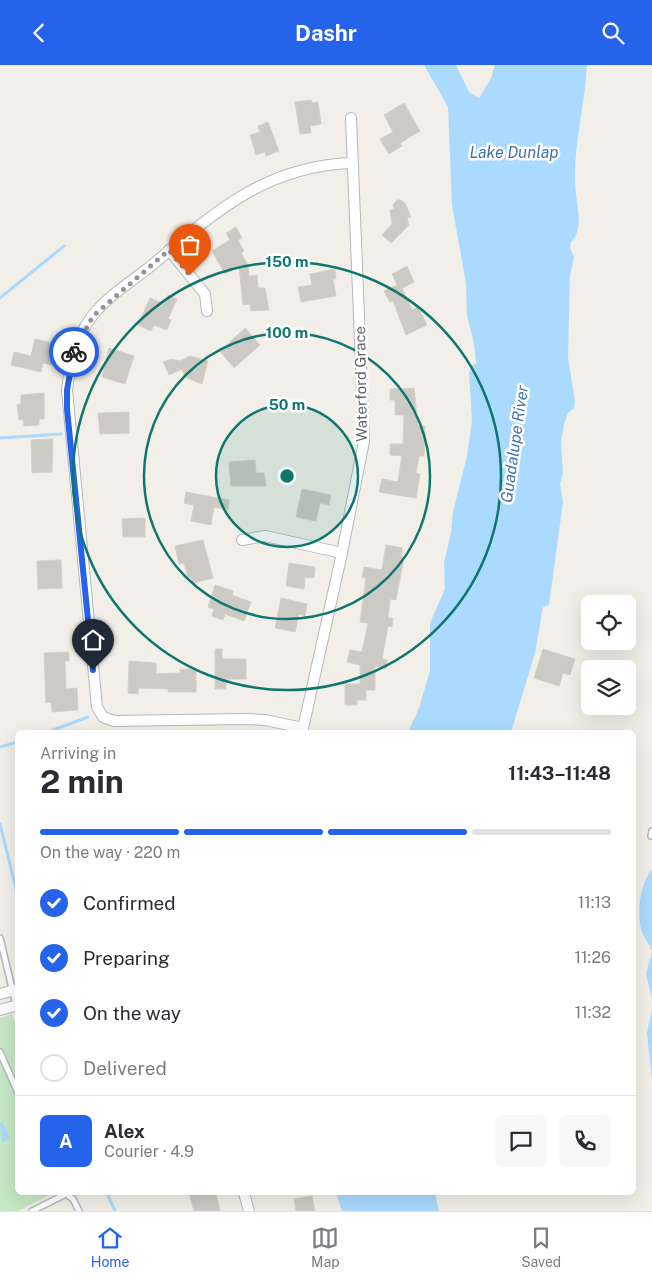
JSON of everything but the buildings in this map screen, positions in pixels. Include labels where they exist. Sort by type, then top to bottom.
[{"type":"street","name":"Waterford Grace","points":[[302,730],[362,458],[364,426],[351,118]]},
{"type":"street","points":[[302,730],[252,720],[114,721],[103,717],[97,707],[67,409],[69,373],[74,352],[93,316],[169,250],[232,203],[270,180],[301,169],[352,163]]},
{"type":"street","points":[[169,250],[205,294],[207,311]]},
{"type":"street","points":[[242,540],[265,536],[342,553]]},
{"type":"street","points":[[0,994],[15,989]]},
{"type":"street","points":[[0,1010],[15,1006]]},
{"type":"street","points":[[245,1195],[249,1211]]},
{"type":"lane","points":[[0,938],[15,989]]},
{"type":"lane","points":[[0,1052],[15,1086]]},
{"type":"lane","points":[[32,1211],[66,1195],[71,1197],[79,1211]]},
{"type":"green space","points":[[12,1014],[15,1023],[15,1195],[49,1195],[18,1211],[0,1211],[0,1018]]},
{"type":"water","name":"Lake Dunlap","points":[[424,65],[456,65],[469,92],[479,98],[491,78],[495,65],[587,65],[575,163],[578,226],[570,248],[574,257],[570,276],[568,357],[575,401],[574,408],[568,413],[564,424],[561,442],[563,473],[560,484],[563,502],[549,605],[543,607],[535,653],[512,730],[409,730],[419,708],[430,671],[430,623],[445,589],[444,563],[451,533],[453,512],[467,456],[472,421],[469,373],[472,365],[476,364],[474,343],[467,316],[466,284],[452,205],[448,107]]},
{"type":"water","points":[[652,869],[652,950],[642,932],[639,914],[642,890]]},
{"type":"water","points":[[652,951],[652,999],[646,974]]},
{"type":"water","points":[[652,1009],[652,1081],[647,1033]]},
{"type":"water","points":[[2,1122],[10,1139],[2,1142],[0,1123]]},
{"type":"water","points":[[337,1195],[435,1195],[439,1211],[342,1211]]},
{"type":"waterway","points":[[0,298],[64,246]]},
{"type":"waterway","points":[[0,438],[61,434]]},
{"type":"waterway","points":[[53,730],[88,717]]},
{"type":"waterway","points":[[0,747],[15,743]]},
{"type":"waterway","points":[[0,824],[15,885]]},
{"type":"waterway","points":[[108,1195],[115,1211]]},
{"type":"way so far","points":[[74,352],[93,316],[169,250],[190,275]]},
{"type":"route","points":[[74,352],[69,373],[67,409],[93,670]]},
{"type":"water label","name":"Guadalupe River","points":[[514,444]]}]
